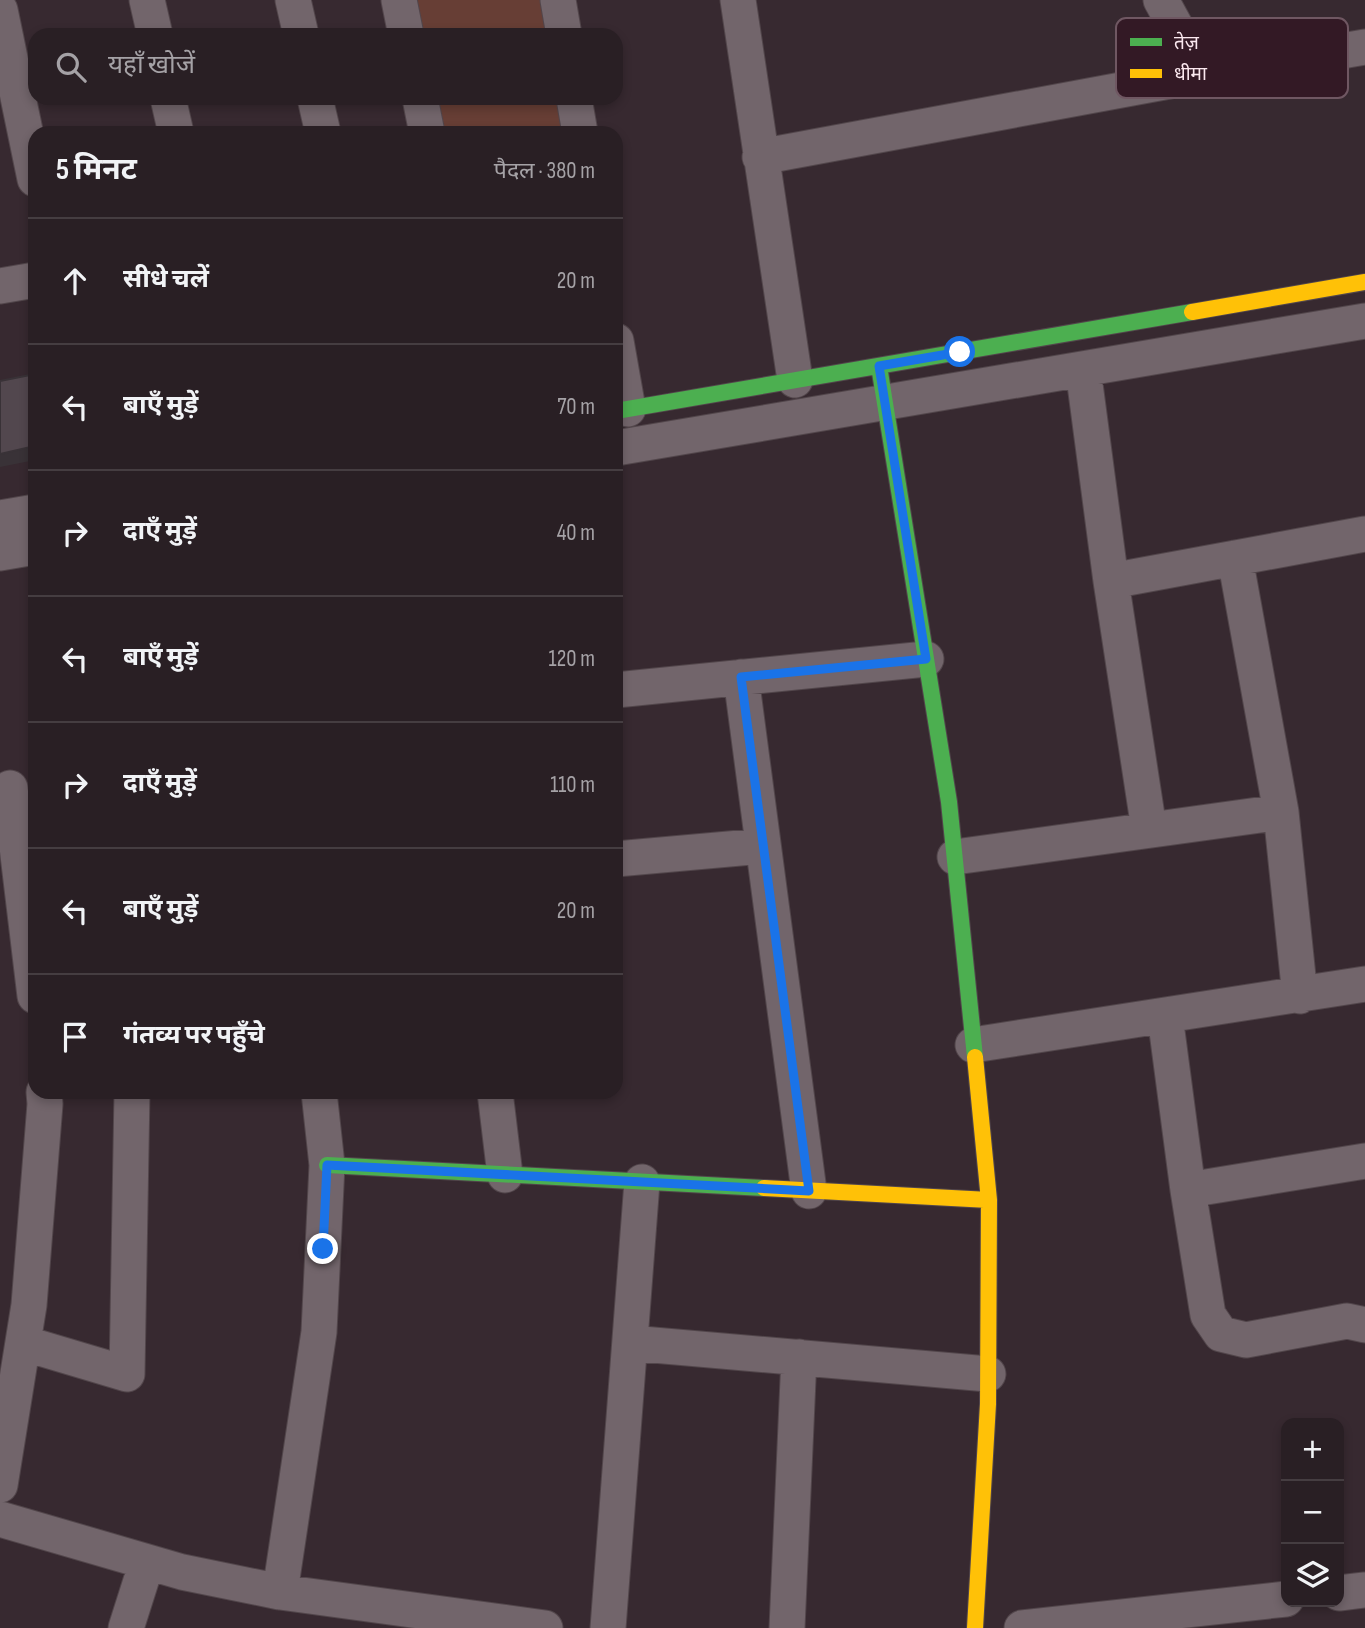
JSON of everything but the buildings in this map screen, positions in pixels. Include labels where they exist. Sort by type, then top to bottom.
[{"type":"street","points":[[147,0],[153,28]]},
{"type":"street","points":[[293,0],[299,28]]},
{"type":"street","points":[[399,0],[405,28]]},
{"type":"street","points":[[558,0],[563,28]]},
{"type":"street","points":[[740,0],[760,157],[795,380]]},
{"type":"street","points":[[1161,0],[1171,18]]},
{"type":"street","points":[[0,10],[28,144]]},
{"type":"street","points":[[760,157],[1116,91]]},
{"type":"street","points":[[170,105],[174,126]]},
{"type":"street","points":[[317,105],[321,126]]},
{"type":"street","points":[[421,105],[426,126]]},
{"type":"street","points":[[575,105],[579,126]]},
{"type":"street","points":[[0,286],[28,281]]},
{"type":"street","points":[[623,410],[1365,282]]},
{"type":"street","points":[[623,447],[1365,321]]},
{"type":"street","points":[[879,366],[949,802],[989,1200],[988,1374],[975,1628]]},
{"type":"street","points":[[1083,369],[1111,582],[1149,829]]},
{"type":"street","points":[[0,518],[28,513]]},
{"type":"street","points":[[1111,582],[1365,534]]},
{"type":"street","points":[[0,553],[28,548]]},
{"type":"street","points":[[1236,558],[1281,812],[1300,996]]},
{"type":"street","points":[[623,689],[926,659]]},
{"type":"street","points":[[741,677],[809,1191]]},
{"type":"street","points":[[15,788],[28,906]]},
{"type":"street","points":[[955,857],[1281,812]]},
{"type":"street","points":[[623,858],[764,846]]},
{"type":"street","points":[[973,1045],[1365,984]]},
{"type":"street","points":[[1164,1016],[1208,1315],[1221,1334],[1246,1340],[1347,1321],[1365,1325]]},
{"type":"street","points":[[0,1485],[29,1305],[45,1099]]},
{"type":"street","points":[[23,1343],[127,1374],[132,1099]]},
{"type":"street","points":[[280,1592],[319,1332],[327,1165],[320,1099]]},
{"type":"street","points":[[496,1099],[505,1175]]},
{"type":"street","points":[[1188,1190],[1365,1161]]},
{"type":"street","points":[[327,1165],[989,1200]]},
{"type":"street","points":[[608,1628],[642,1182]]},
{"type":"street","points":[[630,1343],[988,1374]]},
{"type":"street","points":[[788,1628],[799,1357]]},
{"type":"street","points":[[0,1519],[182,1572],[280,1592],[545,1628]]},
{"type":"street","points":[[127,1628],[147,1562]]},
{"type":"street","points":[[1344,1592],[1365,1590]]},
{"type":"street","points":[[1022,1628],[1281,1600]]},
{"type":"shaded area","points":[[413,0],[540,0],[545,28],[419,28]]},
{"type":"shaded area","points":[[436,105],[558,105],[562,126],[440,126]]},
{"type":"traffic: fast","points":[[623,410],[1192,312]]},
{"type":"traffic: fast","points":[[879,366],[949,802],[975,1057]]},
{"type":"traffic: fast","points":[[327,1165],[764,1188]]},
{"type":"traffic: slow","points":[[1192,312],[1365,282]]},
{"type":"traffic: slow","points":[[975,1057],[989,1200],[988,1404],[975,1628]]},
{"type":"traffic: slow","points":[[764,1188],[989,1200]]},
{"type":"route","points":[[323,1249],[327,1165],[809,1191],[741,677],[926,659],[879,366],[960,352]]}]
